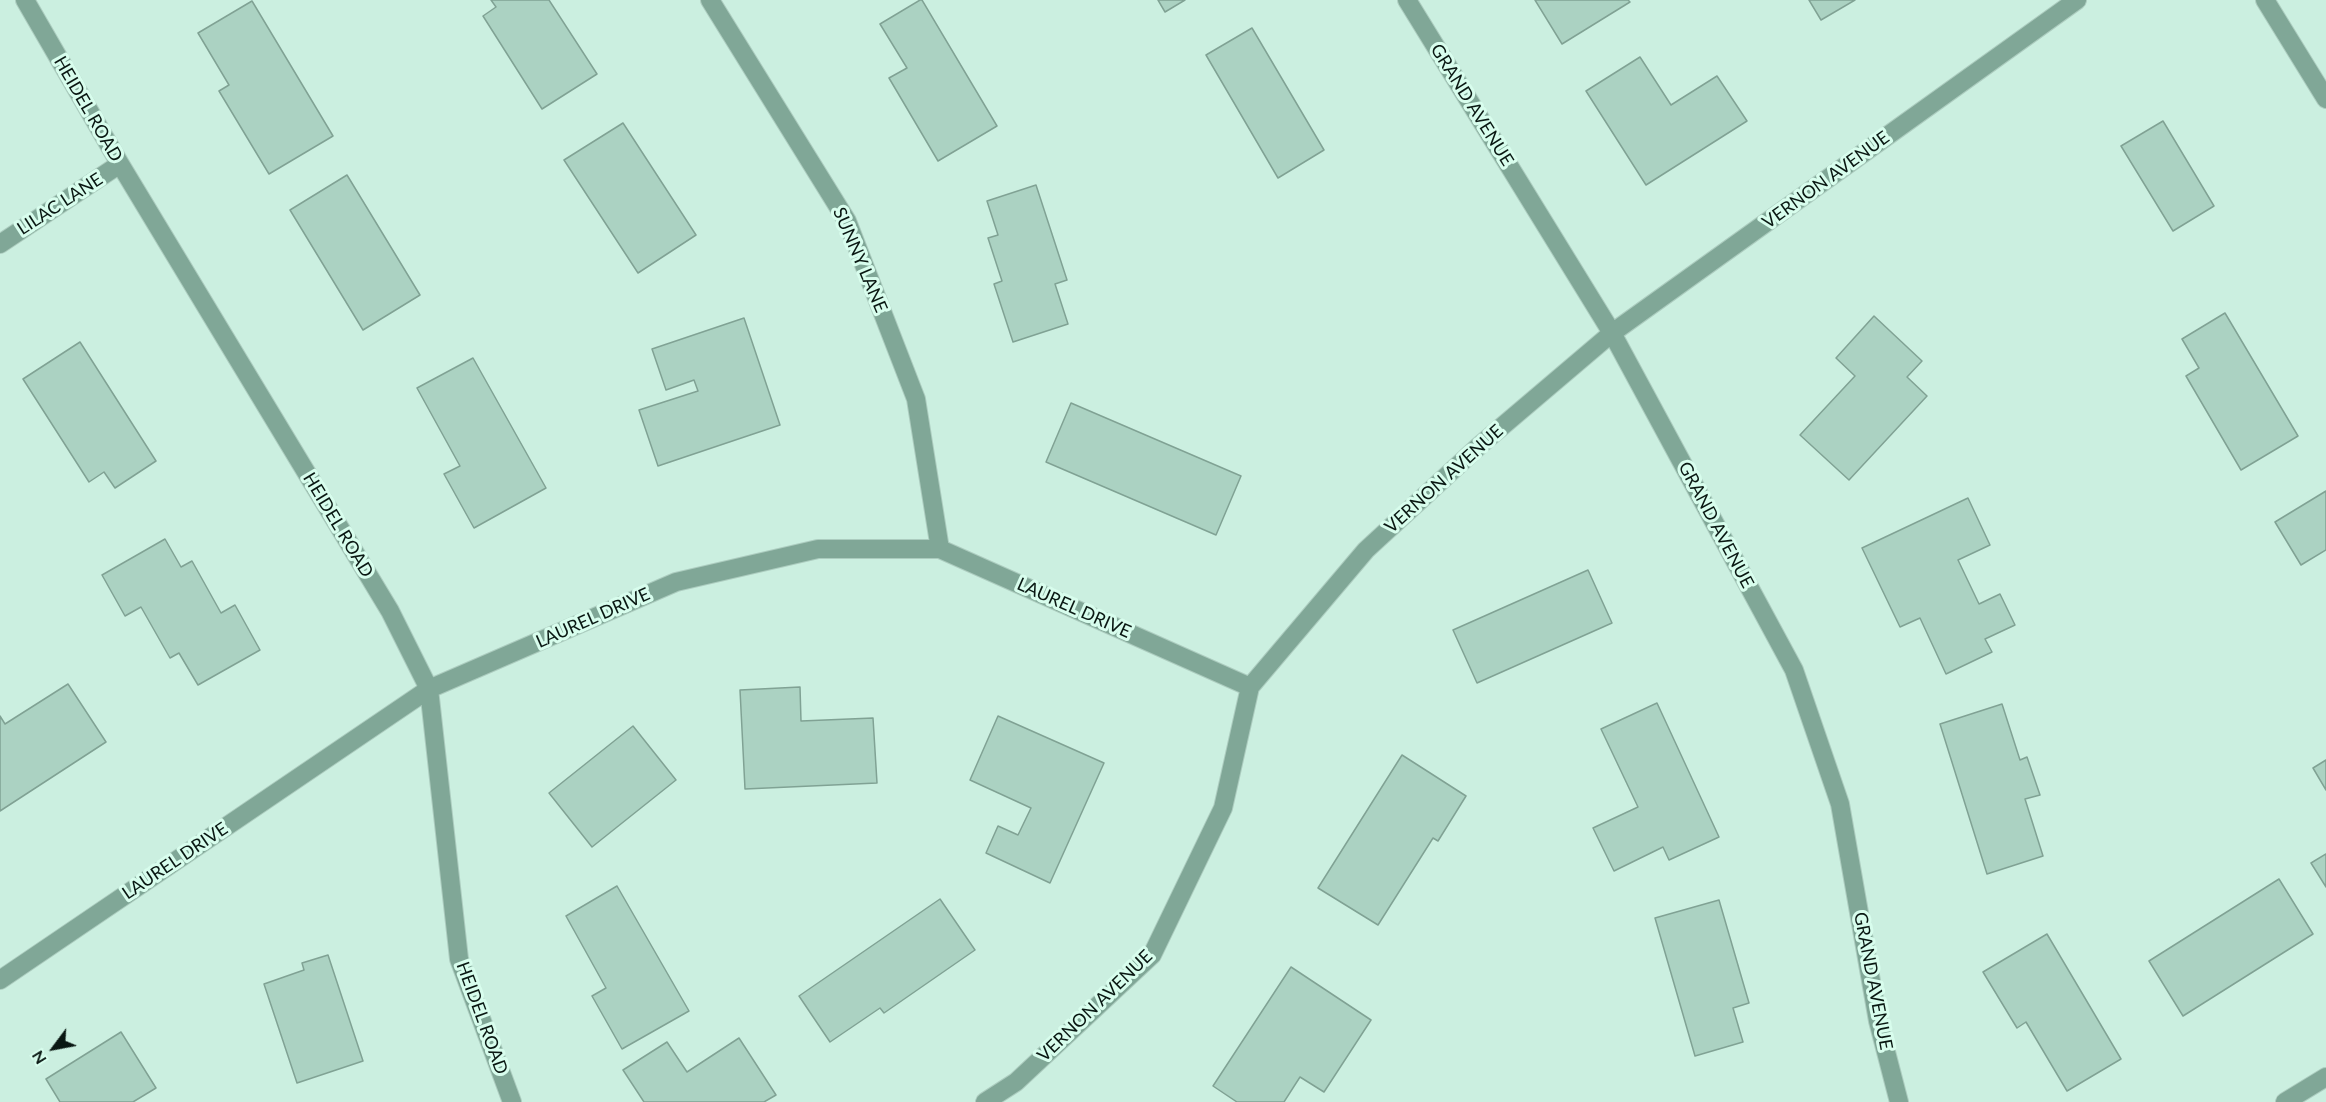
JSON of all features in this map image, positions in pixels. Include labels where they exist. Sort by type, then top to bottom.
[{"type":"street","name":"HEIDEL ROAD","points":[[25,0],[120,164],[384,600],[429,689],[459,959],[512,1102]]},
{"type":"street","name":"SUNNY LANE","points":[[710,0],[847,221],[916,399],[940,549]]},
{"type":"street","name":"GRAND AVENUE","points":[[1407,0],[1612,333],[1794,670],[1840,804],[1878,1021],[1899,1102]]},
{"type":"street","name":"VERNON AVENUE","points":[[985,1102],[1016,1082],[1152,955],[1223,808],[1250,687],[1366,549],[1479,446],[1612,333],[2078,0]]},
{"type":"street","points":[[2265,0],[2326,99]]},
{"type":"street","name":"LILAC LANE","points":[[0,244],[120,164]]},
{"type":"street","name":"LAUREL DRIVE","points":[[0,980],[429,689],[676,582],[818,549],[940,549],[1250,687]]},
{"type":"street","points":[[2285,1102],[2326,1077]]},
{"type":"building","points":[[491,0],[549,0],[597,74],[542,109],[483,16],[496,7]]},
{"type":"building","points":[[920,0],[997,126],[938,161],[889,78],[907,68],[880,24]]},
{"type":"building","points":[[1158,0],[1185,0],[1165,12]]},
{"type":"building","points":[[1535,0],[1628,0],[1630,2],[1562,44]]},
{"type":"building","points":[[1809,0],[1855,0],[1821,20]]},
{"type":"building","points":[[252,1],[333,136],[269,174],[219,91],[229,85],[198,33]]},
{"type":"building","points":[[1252,28],[1324,150],[1278,178],[1206,55]]},
{"type":"building","points":[[1640,57],[1671,105],[1717,76],[1747,121],[1646,185],[1586,91]]},
{"type":"building","points":[[2163,121],[2214,206],[2173,231],[2121,146]]},
{"type":"building","points":[[623,123],[696,235],[638,273],[564,160]]},
{"type":"building","points":[[347,175],[420,295],[363,330],[290,210]]},
{"type":"building","points":[[1036,185],[1067,280],[1055,284],[1068,324],[1013,342],[994,284],[1002,281],[988,238],[998,235],[987,201]]},
{"type":"building","points":[[2225,313],[2298,436],[2241,470],[2186,376],[2199,368],[2182,339]]},
{"type":"building","points":[[1874,316],[1922,361],[1907,377],[1927,396],[1849,480],[1800,435],[1855,376],[1836,358]]},
{"type":"building","points":[[744,318],[780,425],[658,466],[639,410],[698,391],[694,380],[666,390],[652,349]]},
{"type":"building","points":[[80,342],[156,461],[115,488],[104,472],[89,482],[23,379]]},
{"type":"building","points":[[473,358],[546,488],[474,528],[444,474],[460,466],[417,388]]},
{"type":"building","points":[[1071,403],[1241,476],[1216,535],[1046,462]]},
{"type":"building","points":[[2326,491],[2326,550],[2301,565],[2275,522]]},
{"type":"building","points":[[1968,498],[1990,545],[1958,560],[1979,604],[2000,594],[2015,625],[1985,639],[1992,652],[1946,674],[1920,618],[1900,627],[1862,548]]},
{"type":"building","points":[[165,539],[181,567],[192,561],[221,613],[235,605],[260,650],[198,685],[179,653],[170,658],[141,607],[125,616],[102,575]]},
{"type":"building","points":[[1588,570],[1612,623],[1477,683],[1453,630]]},
{"type":"building","points":[[68,684],[106,742],[0,811],[0,716],[5,724]]},
{"type":"building","points":[[800,687],[801,721],[873,718],[877,783],[745,789],[740,690]]},
{"type":"building","points":[[1657,703],[1719,837],[1669,860],[1663,847],[1614,871],[1593,828],[1638,807],[1601,729]]},
{"type":"building","points":[[2002,704],[2020,760],[2027,757],[2040,795],[2025,799],[2043,856],[1987,874],[1940,724]]},
{"type":"building","points":[[998,716],[1104,763],[1050,883],[986,853],[998,826],[1018,835],[1031,808],[970,780]]},
{"type":"building","points":[[633,726],[676,780],[592,847],[549,793]]},
{"type":"building","points":[[1402,755],[1466,796],[1438,841],[1433,838],[1378,925],[1318,888]]},
{"type":"building","points":[[2326,760],[2326,790],[2313,768]]},
{"type":"building","points":[[2326,854],[2326,887],[2311,863]]},
{"type":"building","points":[[2279,879],[2313,934],[2183,1016],[2149,961]]},
{"type":"building","points":[[617,886],[689,1011],[622,1049],[592,996],[606,988],[566,916]]},
{"type":"building","points":[[940,899],[975,950],[884,1013],[880,1008],[830,1042],[799,996]]},
{"type":"building","points":[[1719,900],[1749,1003],[1733,1008],[1743,1042],[1695,1056],[1655,918]]},
{"type":"building","points":[[2047,934],[2121,1059],[2067,1091],[2026,1022],[2017,1028],[1983,972]]},
{"type":"building","points":[[328,955],[363,1061],[297,1083],[264,984],[304,970],[302,963]]},
{"type":"building","points":[[1291,967],[1371,1020],[1324,1092],[1300,1077],[1284,1102],[1237,1102],[1213,1086]]},
{"type":"building","points":[[121,1032],[156,1088],[133,1102],[60,1102],[46,1079]]},
{"type":"building","points":[[739,1038],[776,1095],[764,1102],[644,1102],[623,1070],[667,1042],[687,1072]]}]
